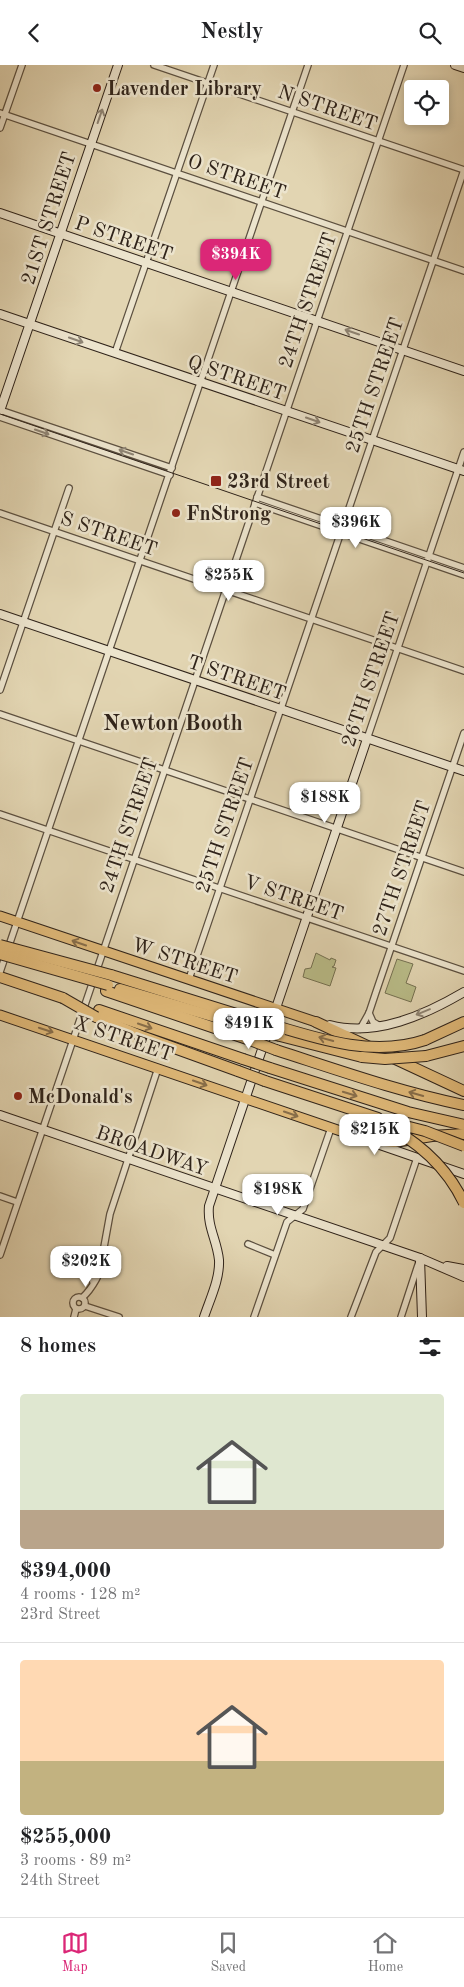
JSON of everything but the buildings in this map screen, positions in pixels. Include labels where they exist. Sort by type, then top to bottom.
[{"type":"highway","points":[[0,945],[108,984],[276,1050],[378,1083],[430,1098],[464,1105]]},
{"type":"highway","points":[[0,954],[108,984],[280,1036],[362,1057],[385,1059],[426,1056],[464,1046]]},
{"type":"highway","points":[[0,977],[63,998],[144,1037],[378,1120],[425,1131],[464,1146]]},
{"type":"highway","points":[[108,984],[246,1017],[337,1042],[364,1047],[398,1046],[425,1039],[464,1022]]},
{"type":"highway","points":[[98,1014],[408,1112],[464,1125]]},
{"type":"highway","points":[[316,1022],[464,1091]]},
{"type":"highway","points":[[378,1120],[411,1139],[426,1153],[448,1175],[464,1203]]},
{"type":"highway","points":[[364,1139],[404,1141],[432,1136],[464,1134]]},
{"type":"main road","name":"21ST STREET","points":[[0,410],[118,65]]},
{"type":"main road","points":[[455,65],[464,68]]},
{"type":"main road","name":"P STREET","points":[[0,213],[464,371]]},
{"type":"main road","name":"Q STREET","points":[[0,314],[461,470]]},
{"type":"main road","name":"T STREET","points":[[0,614],[464,771]]},
{"type":"main road","name":"26TH STREET","points":[[204,1317],[219,1266],[208,1216],[214,1188],[367,739]]},
{"type":"main road","name":"W STREET","points":[[0,917],[316,1022],[344,1028],[360,1029],[380,1026],[429,1010],[464,992]]},
{"type":"main road","name":"X STREET","points":[[0,1015],[464,1174]]},
{"type":"main road","name":"BROADWAY","points":[[0,1115],[435,1263],[464,1269]]},
{"type":"main road","points":[[420,1258],[422,1317]]},
{"type":"main road","name":"BROADWAY","points":[[435,1263],[464,1277]]},
{"type":"street","points":[[0,128],[2,114],[22,65]]},
{"type":"street","name":"N STREET","points":[[154,65],[464,170]]},
{"type":"street","points":[[115,353],[214,65]]},
{"type":"street","points":[[0,972],[308,65]]},
{"type":"street","name":"24TH STREET","points":[[0,1255],[404,65]]},
{"type":"street","name":"O STREET","points":[[2,114],[464,271]]},
{"type":"street","name":"25TH STREET","points":[[189,979],[464,170]]},
{"type":"street","points":[[0,410],[172,468]]},
{"type":"street","points":[[0,417],[170,475]]},
{"type":"street","name":"26TH STREET","points":[[367,739],[427,559],[461,470],[464,452]]},
{"type":"street","points":[[0,690],[69,487]]},
{"type":"street","points":[[256,500],[427,559],[464,575]]},
{"type":"street","name":"S STREET","points":[[0,513],[311,621],[464,671]]},
{"type":"street","points":[[427,559],[464,568]]},
{"type":"street","points":[[0,714],[464,872]]},
{"type":"street","name":"27TH STREET","points":[[360,1029],[369,1013],[464,733]]},
{"type":"street","name":"V STREET","points":[[0,814],[464,971]]},
{"type":"street","points":[[369,1013],[373,1022],[380,1026]]},
{"type":"street","points":[[82,1298],[97,1279],[103,1264],[102,1258],[110,1214],[158,1068]]},
{"type":"street","points":[[254,1317],[287,1222],[304,1209],[331,1128]]},
{"type":"street","points":[[352,1317],[376,1252],[390,1238],[417,1158]]},
{"type":"street","points":[[0,1196],[18,1203]]},
{"type":"street","points":[[248,1245],[276,1255]]},
{"type":"street","points":[[400,1317],[420,1258]]},
{"type":"street","points":[[411,1286],[422,1287]]},
{"type":"street","points":[[82,1298],[85,1301],[85,1306]]},
{"type":"street","points":[[74,1317],[76,1309],[73,1306],[74,1299],[82,1298]]},
{"type":"street","points":[[76,1309],[82,1309],[85,1306]]},
{"type":"street","points":[[85,1306],[119,1317]]},
{"type":"green space","points":[[316,953],[330,960],[331,958],[336,960],[332,967],[336,968],[330,986],[303,977],[305,969],[311,968]]},
{"type":"green space","points":[[397,959],[413,964],[406,983],[416,987],[411,1002],[385,993]]},
{"type":"tram line","points":[[0,414],[464,573]]},
{"type":"place","name":"Lavender Library","points":[[97,88]]},
{"type":"place","name":"23rd Street","points":[[216,481]]},
{"type":"place","name":"FnStrong","points":[[176,513]]},
{"type":"place","name":"McDonald's","points":[[18,1096]]},
{"type":"district","name":"Newton Booth","points":[[173,722]]}]
